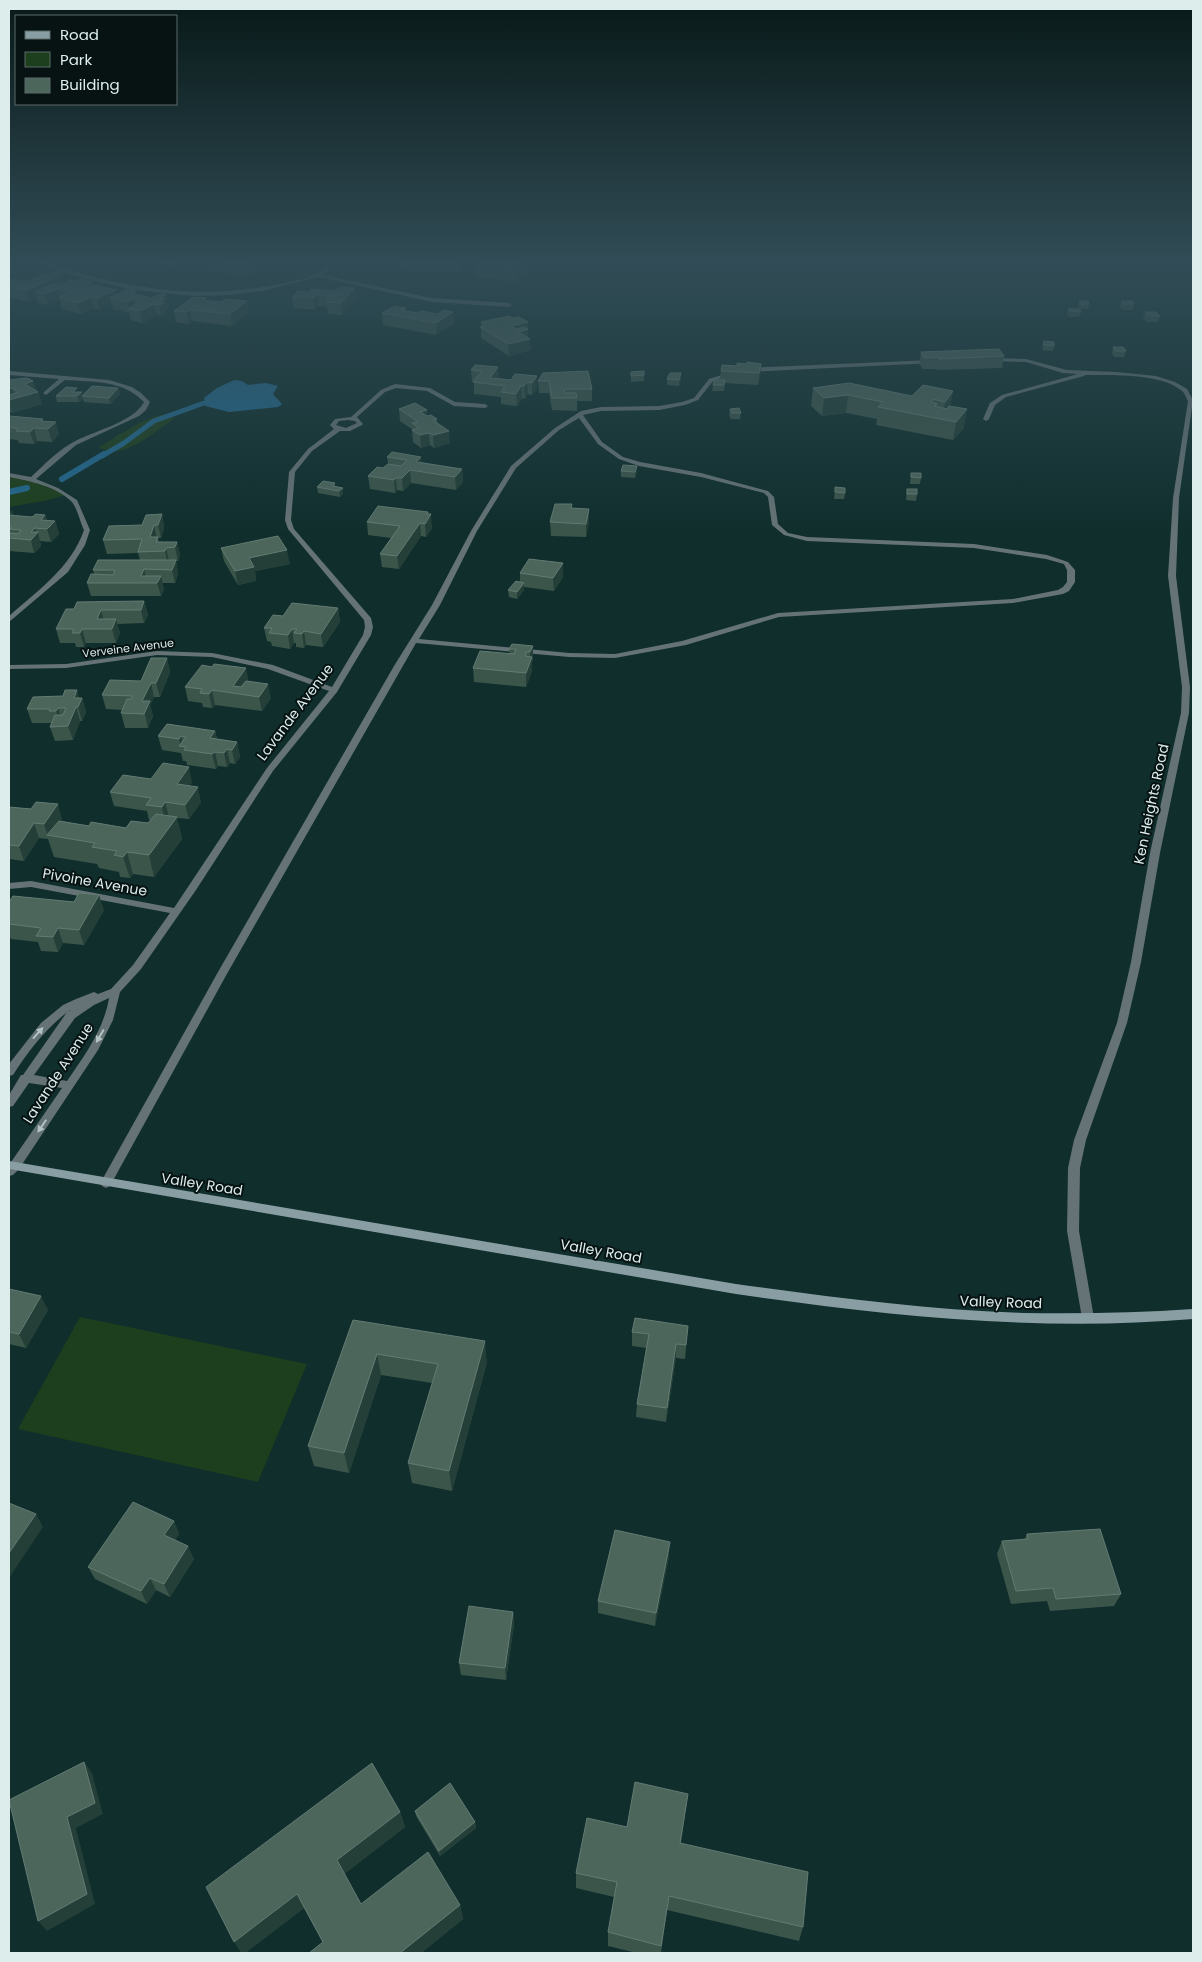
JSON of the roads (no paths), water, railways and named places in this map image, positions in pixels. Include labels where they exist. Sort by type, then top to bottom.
[{"type":"street","points":[[982,360],[1020,360],[1064,371],[1086,374]]},
{"type":"street","points":[[106,1183],[228,963],[388,682],[414,641],[510,472],[521,459],[579,414],[601,409],[659,408],[691,402],[696,400],[711,380],[728,374],[747,370],[943,362]]},
{"type":"street","points":[[9,373],[126,385],[137,391],[147,402],[146,406],[128,419],[76,442],[32,479]]},
{"type":"street","points":[[986,419],[992,404],[1004,396],[1086,374]]},
{"type":"street","name":"Ken Heights Road","points":[[1086,374],[1130,374],[1174,384],[1182,387],[1190,395],[1191,409],[1176,498],[1172,558],[1173,584],[1186,687],[1186,707],[1157,844],[1136,962],[1122,1023],[1080,1140],[1074,1168],[1073,1231],[1088,1318]]},
{"type":"street","points":[[46,393],[64,378]]},
{"type":"street","points":[[353,418],[383,391],[395,386],[428,389],[454,404],[485,406]]},
{"type":"street","points":[[414,641],[569,655],[615,656],[669,647],[778,616],[1013,601],[1060,592],[1066,589],[1071,582],[1072,570],[1066,563],[1026,553],[965,545],[807,539],[786,534],[775,525],[769,494],[728,481],[639,464],[621,458],[600,443],[579,414]]},
{"type":"street","points":[[342,418],[353,418],[359,421],[358,426],[338,429],[333,425],[334,422],[342,418]]},
{"type":"street","name":"Lavande Avenue","points":[[9,1099],[71,1015],[90,1002],[115,991],[137,967],[193,888],[270,770],[334,690],[367,636],[368,620],[307,546],[291,530],[288,520],[291,476],[295,466],[310,450],[338,429]]},
{"type":"street","points":[[9,475],[32,479],[56,489],[76,501],[87,530],[82,545],[64,570],[9,620]]},
{"type":"street","name":"Verveine Avenue","points":[[9,667],[66,666],[157,653],[212,655],[270,667],[334,690]]},
{"type":"street","name":"Pivoine Avenue","points":[[9,886],[31,884],[175,911]]},
{"type":"street","points":[[9,1072],[28,1044],[52,1018],[77,1001],[115,991]]},
{"type":"street","name":"Lavande Avenue","points":[[11,1168],[69,1086],[108,1021],[114,1006],[115,991]]},
{"type":"street","points":[[26,1078],[69,1086]]},
{"type":"street","name":"Valley Road","points":[[11,1168],[811,1300],[988,1317],[1088,1318],[1193,1314]]},
{"type":"water","points":[[234,380],[242,381],[248,385],[266,383],[278,386],[273,394],[282,404],[278,407],[229,412],[205,406],[204,398],[217,388]]},
{"type":"waterway","points":[[102,456],[154,421],[204,403]]},
{"type":"waterway","points":[[62,479],[104,454]]},
{"type":"waterway","points":[[9,492],[27,488]]}]
